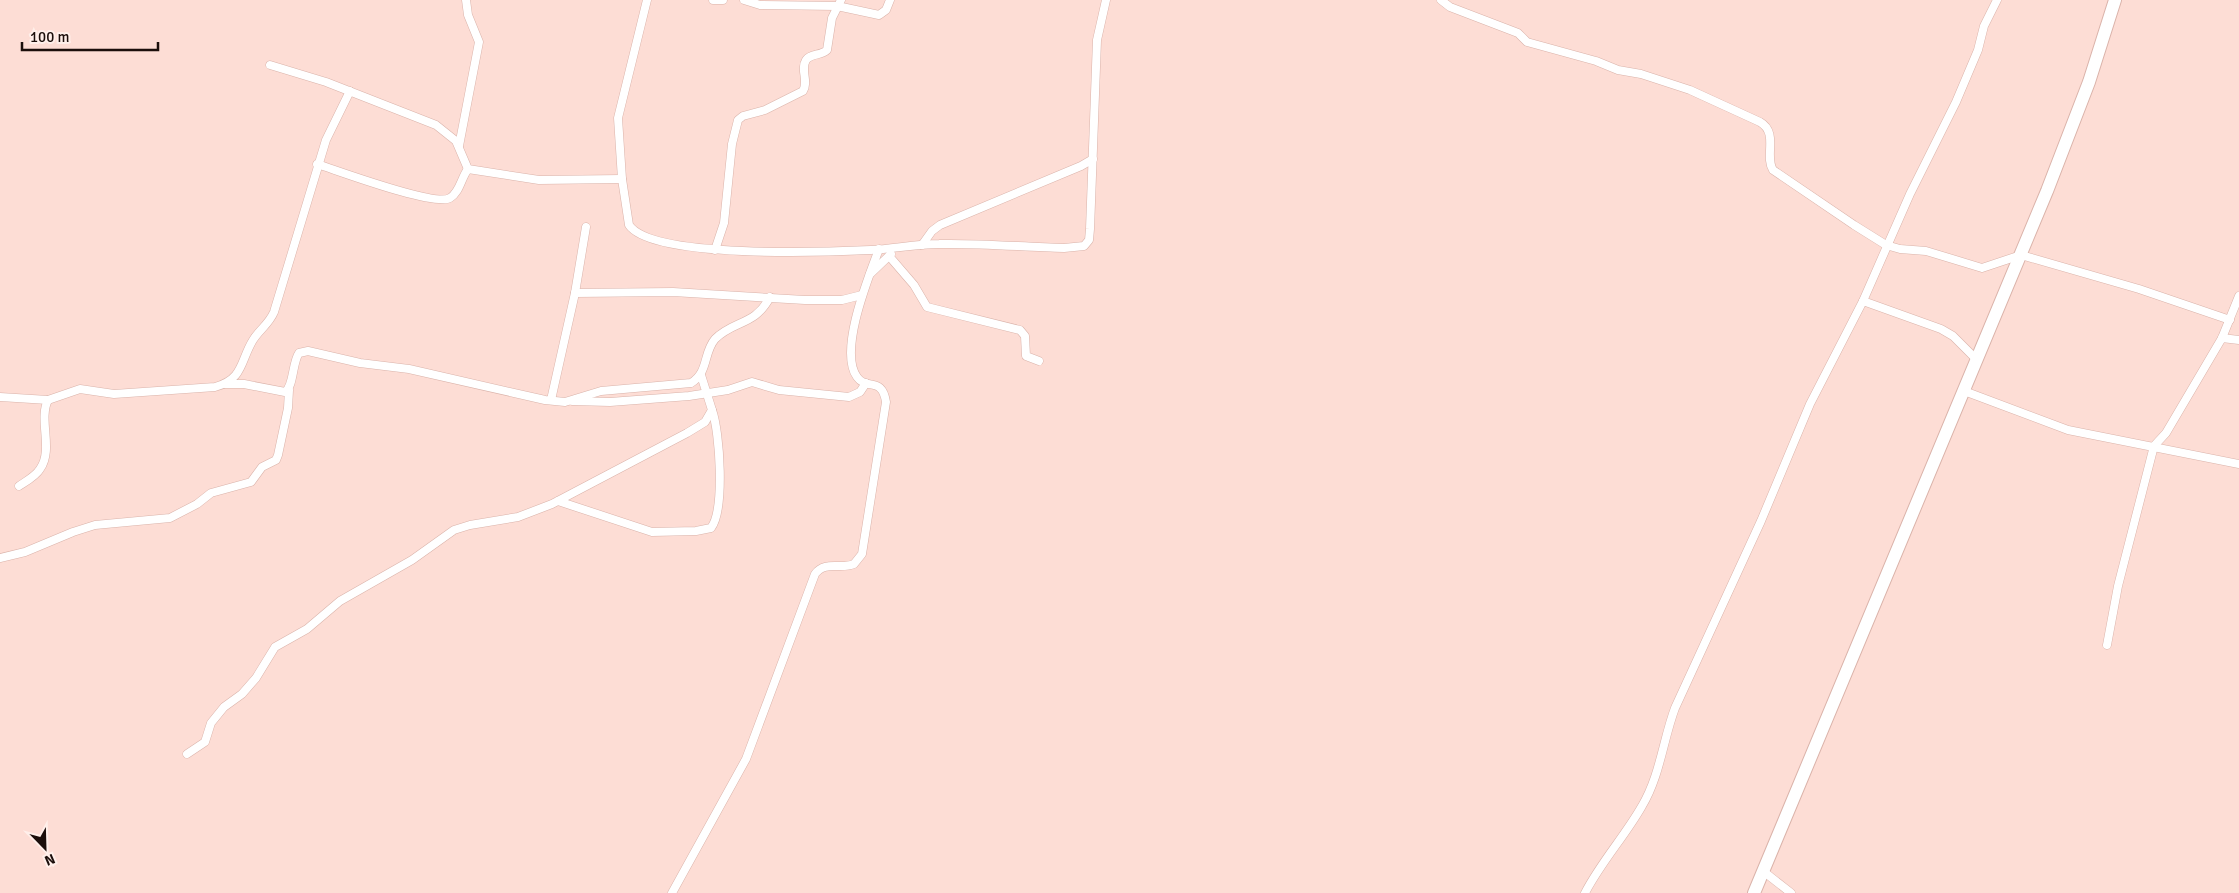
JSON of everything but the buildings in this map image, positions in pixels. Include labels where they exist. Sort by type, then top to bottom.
[{"type":"highway","points":[[1754,893],[1964,391],[1976,358],[2021,255],[2078,113],[2115,0]]},
{"type":"street","points":[[466,0],[468,15],[479,42],[459,146],[462,160],[468,169],[539,180],[622,179]]},
{"type":"street","points":[[647,0],[618,118],[622,179],[629,225],[633,230],[644,236],[715,250],[879,249],[939,244],[1064,248],[1084,246],[1089,240],[1090,229],[1098,40],[1106,0]]},
{"type":"street","points":[[713,0],[723,0]]},
{"type":"street","points":[[744,0],[760,5],[839,3],[879,15],[886,10],[890,0]]},
{"type":"street","points":[[1441,0],[1450,7],[1518,33],[1527,42],[1596,61],[1618,70],[1641,74],[1690,90],[1706,96],[1725,108],[1760,122],[1768,130],[1771,141],[1770,165],[1773,170],[1854,226],[1886,245],[1900,249],[1920,249],[1982,268],[2021,255],[2139,289],[2230,320]]},
{"type":"street","points":[[1585,893],[1643,805],[1659,767],[1666,730],[1675,708],[1761,521],[1810,404],[1862,301],[1886,245],[1956,102],[1976,56],[1984,26],[1997,0]]},
{"type":"street","points":[[715,250],[724,223],[732,144],[738,120],[743,116],[765,110],[803,91],[806,84],[803,68],[805,62],[808,58],[824,53],[827,50],[832,18],[839,3]]},
{"type":"street","points":[[270,65],[350,91],[436,124],[450,134],[459,146]]},
{"type":"street","points":[[225,384],[239,372],[253,340],[271,320],[317,164],[326,140],[350,91]]},
{"type":"street","points":[[922,245],[932,231],[940,225],[1081,166],[1093,159]]},
{"type":"street","points":[[317,164],[404,192],[437,200],[446,200],[455,194],[461,178],[468,169]]},
{"type":"street","points":[[551,400],[575,293],[586,227]]},
{"type":"street","points":[[870,275],[898,247]]},
{"type":"street","points":[[672,893],[746,759],[815,574],[827,566],[854,564],[862,554],[886,402],[882,388],[878,385],[860,381],[856,375],[852,346],[853,328],[862,295],[879,249]]},
{"type":"street","points":[[889,256],[914,285],[923,304],[927,307],[1020,330],[1025,336],[1026,356],[1040,361]]},
{"type":"street","points":[[575,293],[673,292],[842,300],[862,295]]},
{"type":"street","points":[[2107,645],[2118,586],[2154,446],[2166,434],[2188,393],[2222,338],[2239,296]]},
{"type":"street","points":[[570,401],[601,391],[691,383],[701,375],[713,342],[725,332],[754,318],[770,297]]},
{"type":"street","points":[[1862,301],[1941,330],[1953,336],[1976,358]]},
{"type":"street","points":[[2222,338],[2239,340]]},
{"type":"street","points":[[0,558],[25,552],[72,532],[96,525],[170,518],[197,504],[211,493],[252,482],[262,467],[278,456],[288,408],[289,390],[295,358],[299,353],[308,351],[551,400],[666,399],[723,391],[752,382],[779,390],[849,397],[860,392],[866,383]]},
{"type":"street","points":[[558,501],[652,532],[696,531],[711,528],[718,514],[718,433],[701,375]]},
{"type":"street","points":[[0,396],[48,400],[80,389],[114,394],[196,390],[225,384],[244,384],[281,392],[289,390]]},
{"type":"street","points":[[1964,391],[2068,430],[2239,464]]},
{"type":"street","points":[[18,486],[40,470],[44,459],[45,410],[48,400]]},
{"type":"street","points":[[187,754],[205,742],[211,723],[224,706],[237,699],[247,689],[275,647],[307,629],[340,601],[412,560],[454,530],[470,525],[518,517],[558,501],[687,434],[705,422],[712,410]]},
{"type":"street","points":[[1763,871],[1791,893]]}]
